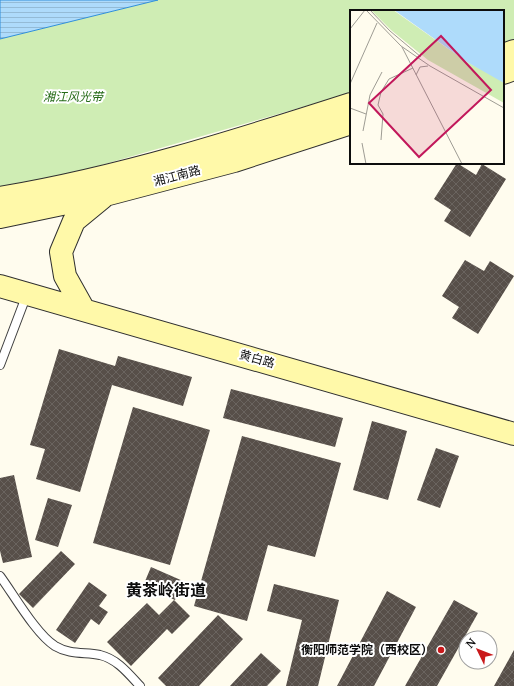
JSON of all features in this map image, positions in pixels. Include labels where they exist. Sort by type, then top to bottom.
[{"type":"main road","points":[[504,55],[514,51]]},
{"type":"main road","points":[[504,73],[514,69]]},
{"type":"main road","name":"湘江南路","points":[[0,198],[133,170],[257,134],[350,104]]},
{"type":"main road","name":"湘江南路","points":[[0,217],[105,195],[234,161],[350,123]]},
{"type":"main road","points":[[84,310],[65,276],[61,252],[74,221],[105,195]]},
{"type":"main road","name":"黄白路","points":[[0,286],[514,434]]},
{"type":"lane","points":[[0,365],[28,294]]},
{"type":"lane","points":[[0,576],[42,635],[55,646],[78,654],[100,655],[119,663],[140,686]]},
{"type":"green space","name":"湘江风光带","points":[[158,0],[514,0],[514,39],[504,43],[504,10],[350,10],[350,93],[60,177],[0,187],[0,39]]},
{"type":"water","points":[[0,0],[158,0],[0,39]]},
{"type":"building","points":[[456,164],[476,175],[482,164],[506,179],[470,237],[444,221],[451,210],[434,199]]},
{"type":"building","points":[[465,260],[484,271],[490,261],[514,276],[478,334],[452,318],[459,307],[442,296]]},
{"type":"building","points":[[59,349],[115,366],[118,356],[192,377],[183,406],[112,385],[80,492],[36,479],[45,449],[30,445]]},
{"type":"building","points":[[231,389],[343,418],[335,447],[223,418]]},
{"type":"building","points":[[133,407],[210,430],[170,565],[93,543]]},
{"type":"building","points":[[372,421],[407,431],[388,500],[353,490]]},
{"type":"building","points":[[242,436],[341,463],[315,557],[268,545],[247,621],[194,606]]},
{"type":"building","points":[[436,448],[459,456],[440,508],[417,500]]},
{"type":"building","points":[[14,475],[32,557],[3,563],[0,551],[0,478]]},
{"type":"building","points":[[48,498],[72,505],[58,547],[35,540]]},
{"type":"building","points":[[61,551],[75,564],[33,608],[19,594]]},
{"type":"building","points":[[151,567],[183,581],[175,600],[143,586]]},
{"type":"building","points":[[89,582],[107,595],[99,606],[108,612],[99,625],[91,619],[75,643],[56,630]]},
{"type":"building","points":[[274,584],[339,600],[318,686],[286,686],[302,620],[267,611]]},
{"type":"building","points":[[387,591],[416,607],[374,686],[337,686]]},
{"type":"building","points":[[174,600],[190,616],[172,634],[167,629],[131,666],[107,642],[147,603],[159,615]]},
{"type":"building","points":[[454,600],[478,613],[468,630],[458,630],[458,649],[437,686],[405,686]]},
{"type":"building","points":[[218,615],[243,639],[199,686],[166,686],[158,678]]},
{"type":"building","points":[[514,650],[514,686],[494,686]]},
{"type":"building","points":[[261,653],[281,671],[267,686],[230,686]]},
{"type":"place","name":"衡阳师范学院（西校区）","points":[[441,650]]},
{"type":"district","name":"黄茶岭街道","points":[[166,590]]}]
